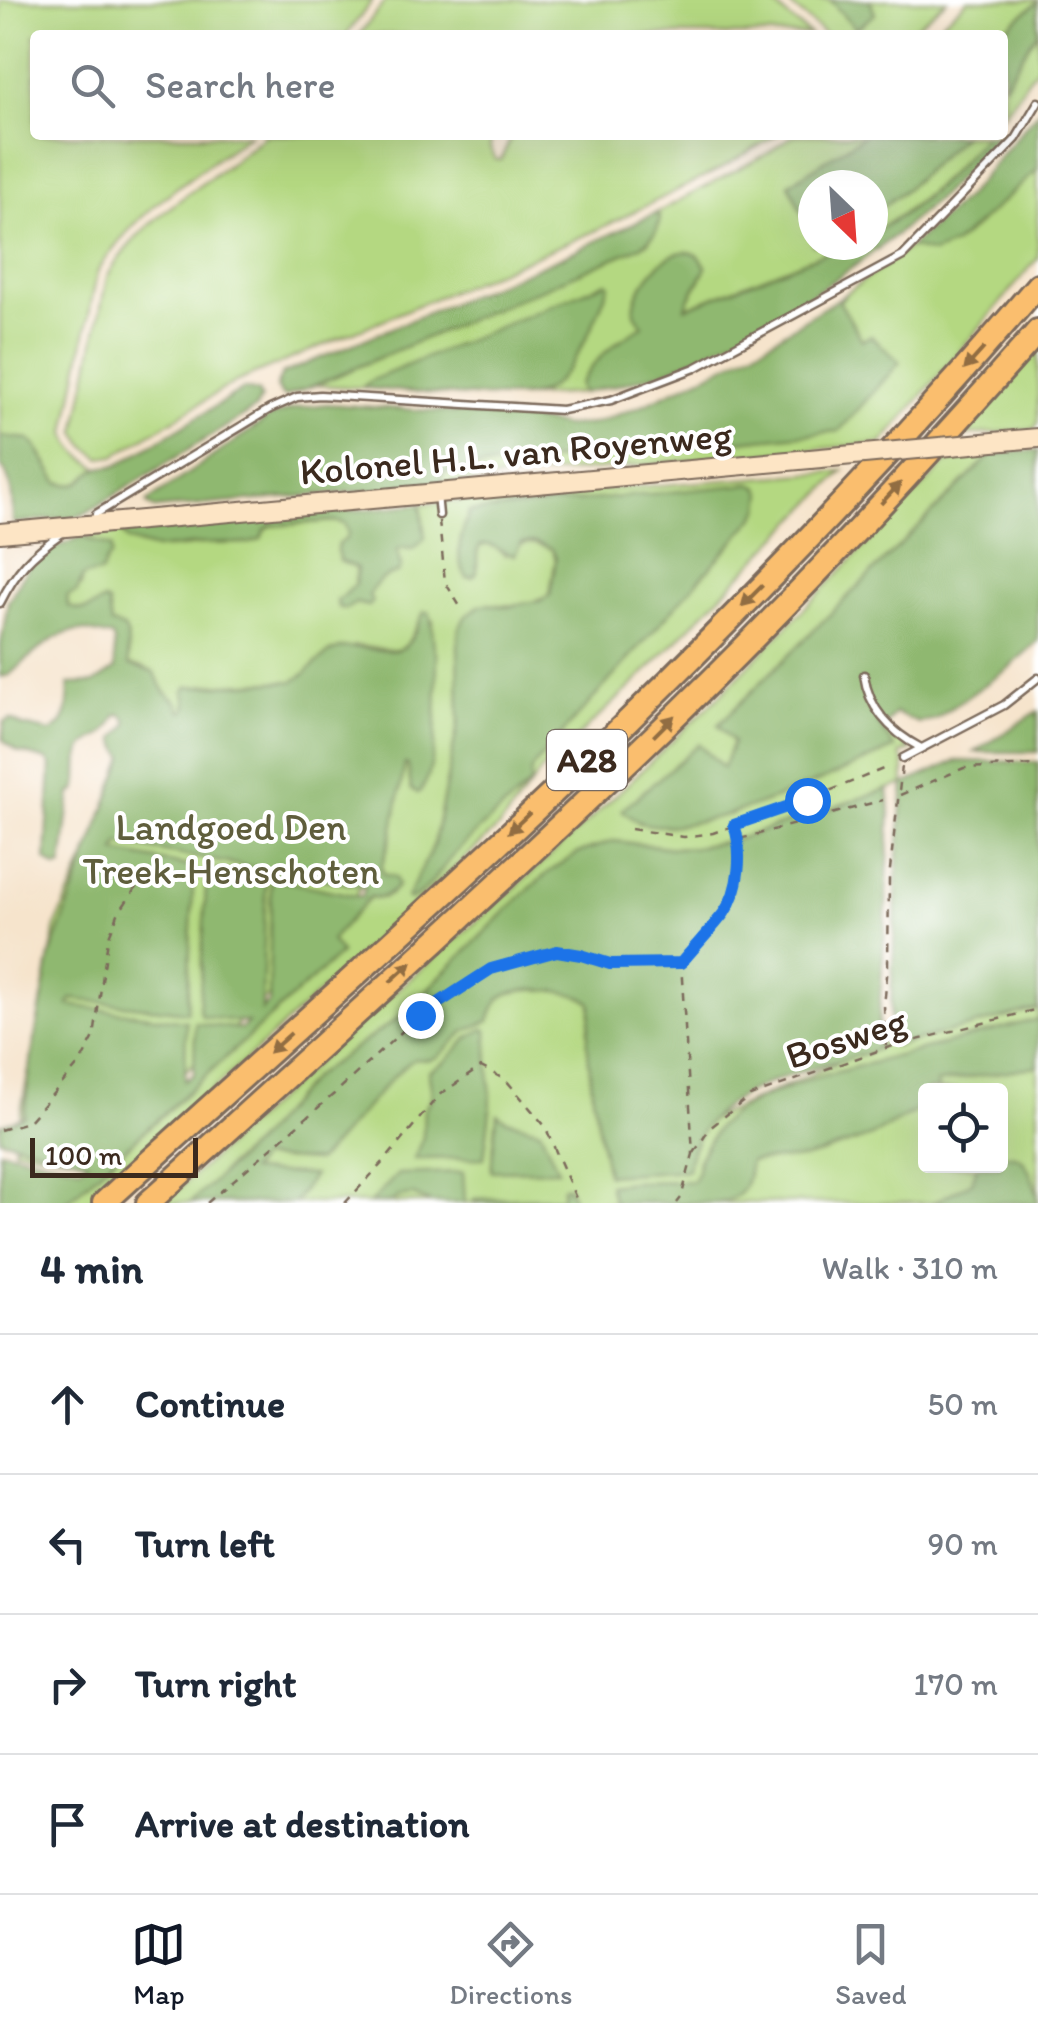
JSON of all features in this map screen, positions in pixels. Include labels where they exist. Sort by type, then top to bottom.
[{"type":"highway","name":"A28","points":[[104,1203],[626,722],[847,499],[1038,285]]},
{"type":"highway","name":"A28","points":[[148,1203],[646,745],[864,522],[1038,330]]},
{"type":"street","name":"Kolonel H.L. van Royenweg","points":[[0,533],[1038,438]]},
{"type":"lane","points":[[96,524],[96,514],[296,397],[320,394],[562,410],[610,400],[695,368],[904,256],[1016,139],[1038,102]]},
{"type":"lane","points":[[437,493],[439,515]]},
{"type":"lane","points":[[0,602],[26,561],[71,527]]},
{"type":"lane","points":[[864,675],[876,712],[901,736],[922,749]]},
{"type":"lane","points":[[903,758],[1004,704],[1038,678]]},
{"type":"path","points":[[439,515],[445,582],[461,608]]},
{"type":"path","points":[[886,1048],[889,878],[903,758]]},
{"type":"path","points":[[899,796],[964,768],[1038,765]]},
{"type":"path","points":[[630,830],[684,837],[713,833],[884,769]]},
{"type":"path","points":[[739,839],[883,800]]},
{"type":"path","points":[[677,1203],[693,1154],[681,963],[726,909],[736,879],[739,839],[734,825]]},
{"type":"path","points":[[0,1130],[28,1122],[80,1063],[94,1037],[108,939],[118,914],[139,883]]},
{"type":"path","points":[[206,1203],[420,1015],[491,969],[557,951],[610,964],[681,963]]},
{"type":"path","name":"Bosweg","points":[[693,1154],[710,1128],[750,1096],[886,1048],[1038,1009]]},
{"type":"path","points":[[344,1203],[386,1160],[439,1095],[481,1066],[506,1080],[545,1126],[578,1203]]},
{"type":"green space","points":[[0,0],[373,0],[350,30],[30,30],[30,140],[242,140],[146,214],[111,251],[97,273],[66,433],[79,453],[99,468],[75,484],[64,484],[58,482],[28,439],[0,436]]},
{"type":"green space","points":[[386,0],[768,0],[804,30],[363,30]]},
{"type":"green space","points":[[784,0],[830,0],[856,28],[874,14],[870,0],[947,0],[912,30],[820,30]]},
{"type":"green space","points":[[830,0],[870,0],[875,14],[856,29]]},
{"type":"green space","points":[[968,0],[1038,0],[1003,30],[933,30]]},
{"type":"green space","points":[[1038,2],[1038,31],[1008,78],[1008,30],[1003,30]]},
{"type":"green space","points":[[1038,31],[1038,66],[1008,107],[1008,78]]},
{"type":"green space","points":[[1038,111],[1038,169],[955,244],[933,253],[909,247],[966,197]]},
{"type":"green space","points":[[259,140],[491,140],[495,159],[501,160],[510,140],[769,140],[718,170],[597,230],[235,382],[114,456],[101,458],[87,448],[76,432],[107,277],[139,234]]},
{"type":"green space","points":[[787,140],[857,140],[811,170],[798,170],[798,178],[789,184],[798,204],[798,260],[807,260],[685,308],[706,266],[658,266],[637,302],[636,310],[644,326],[599,358],[579,385],[582,393],[536,396],[554,383],[584,342],[366,388],[315,385],[647,243],[656,231],[660,217],[656,213]]},
{"type":"green space","points":[[857,140],[958,140],[888,203],[888,170],[811,170]]},
{"type":"green space","points":[[958,140],[981,140],[933,189],[888,222],[888,203]]},
{"type":"green space","points":[[981,140],[993,140],[944,192],[888,241],[888,224],[934,190]]},
{"type":"green space","points":[[1038,169],[1038,258],[882,443],[442,484],[441,473],[463,469],[758,439],[862,341],[839,301],[847,293],[909,247],[968,233]]},
{"type":"green space","points":[[798,178],[798,204],[789,184]]},
{"type":"green space","points":[[656,213],[660,217],[655,232],[635,249],[315,385],[284,397],[276,388],[282,374],[562,257]]},
{"type":"green space","points":[[685,252],[696,255],[706,267],[686,308],[807,260],[862,260],[821,289],[720,346],[663,372],[582,393],[579,385],[599,359],[643,326],[635,312],[635,302],[649,276],[672,255]]},
{"type":"green space","points":[[607,282],[598,314],[582,347],[562,376],[538,394],[472,396],[364,386],[372,380]]},
{"type":"green space","points":[[847,293],[839,301],[862,340],[871,336],[900,362],[839,431],[463,469],[442,473],[442,484],[155,509],[147,504],[270,417],[296,408],[327,404],[509,416],[565,426],[592,424],[715,371]]},
{"type":"green space","points":[[1038,350],[1038,423],[1034,429],[959,436]]},
{"type":"green space","points":[[244,389],[258,392],[261,398],[256,408],[84,514],[13,523],[10,485],[0,465],[0,436],[28,439],[58,482],[74,484],[100,468],[118,465]]},
{"type":"green space","points":[[1038,450],[1038,641],[1009,668],[935,719],[919,723],[895,713],[883,728],[877,722],[895,748],[769,801],[697,822],[666,826],[642,823],[622,810],[699,744],[723,768],[733,742],[718,725],[992,454]]},
{"type":"green space","points":[[992,454],[719,724],[733,742],[723,769],[640,823],[669,826],[732,814],[871,716],[911,750],[900,754],[904,784],[735,840],[674,848],[613,841],[520,897],[400,1017],[313,1077],[255,1143],[190,1203],[163,1203],[597,813],[714,701],[947,462]]},
{"type":"green space","points":[[843,471],[639,679],[543,769],[499,827],[90,1203],[65,1203],[341,953],[331,940],[370,897],[391,894],[381,867],[392,834],[389,828],[350,908],[289,978],[88,1159],[14,1149],[56,925],[127,763],[419,679],[408,765],[411,789],[437,656],[432,645],[433,621],[424,613],[406,646],[398,651],[355,646],[317,662],[294,681],[203,685],[187,701],[186,711],[181,712],[150,671],[129,665],[127,634],[111,624],[104,602],[91,609],[68,607],[67,596],[81,586],[82,576],[106,560],[111,547],[81,537],[121,532],[133,542],[167,548],[230,539],[270,526],[334,521],[345,524],[348,533],[338,544],[340,561],[357,568],[355,585],[348,594],[369,595],[376,582],[400,567],[396,553],[422,522],[421,504]],"holes":[[[469,512],[755,517],[543,755],[529,779],[415,898],[434,844],[459,721],[459,684],[487,604],[519,604],[550,595],[556,559],[553,549],[533,543],[523,544],[505,555],[490,545],[480,546],[477,552]]]},
{"type":"green space","points":[[750,484],[763,493],[755,517],[543,755],[531,770],[530,785],[467,841],[424,890],[410,900],[407,898],[434,844],[459,721],[459,629],[465,617],[479,606],[508,607],[540,601],[550,595],[556,559],[552,549],[535,542],[521,543],[515,555],[494,546],[480,546],[477,573],[467,577],[459,553],[469,512]]},
{"type":"green space","points":[[421,504],[425,539],[413,549],[397,551],[399,572],[375,586],[369,595],[369,606],[356,603],[346,609],[338,607],[337,601],[355,585],[357,568],[340,561],[337,550],[348,533],[345,524],[334,521],[270,526],[261,539],[251,543],[156,549],[128,541],[121,532]]},
{"type":"green space","name":"Landgoed Den Treek-Henschoten","points":[[81,537],[111,547],[111,556],[101,573],[83,576],[77,592],[67,596],[68,606],[83,610],[104,601],[108,603],[111,624],[124,628],[127,634],[129,665],[154,672],[182,712],[186,710],[187,687],[294,681],[340,648],[404,647],[424,612],[429,612],[437,656],[436,729],[431,768],[418,793],[411,789],[405,764],[392,834],[381,867],[383,874],[395,877],[398,885],[386,896],[370,897],[331,940],[341,953],[65,1203],[0,1203],[0,1150],[81,1167],[88,1161],[0,1139],[0,1125],[24,1116],[50,956],[124,757],[115,740],[128,722],[117,714],[107,730],[82,750],[76,791],[71,793],[62,866],[56,868],[46,860],[51,765],[47,760],[17,751],[3,740],[4,722],[11,719],[51,732],[65,717],[69,684],[94,683],[115,669],[112,637],[79,631],[50,641],[9,675],[0,677],[8,602],[31,562]],"holes":[[[119,844],[365,887],[362,897],[271,878],[269,1003],[262,1010],[266,881],[263,876],[207,868],[199,1011],[202,1016],[248,1023],[241,1029],[195,1023],[194,1074],[185,1081],[186,1021],[69,1005],[71,999],[187,1012],[194,867],[116,852]]]},
{"type":"green space","points":[[1038,711],[1038,752],[975,752]]},
{"type":"green space","points":[[956,761],[1038,762],[1038,1009],[896,1046],[890,1043],[890,1022],[904,784]]},
{"type":"green space","points":[[888,789],[886,912],[877,1049],[780,1078],[738,1098],[704,1128],[693,1147],[688,1170],[607,1175],[589,1066],[591,1003],[573,994],[531,990],[499,999],[489,1021],[465,1031],[439,1056],[410,1062],[317,1161],[261,1158],[250,1171],[314,1175],[294,1203],[190,1203],[255,1143],[313,1077],[400,1017],[520,897],[578,853],[613,841],[674,848],[735,840]]},
{"type":"green space","points":[[574,928],[687,1130],[896,1036],[1038,1005],[1038,1203],[209,1203],[344,1078]]},
{"type":"green space","points":[[1038,1019],[1038,1066],[918,1083],[918,1110],[871,1136],[806,1158],[750,1161],[743,1189],[719,1203],[614,1203],[609,1185],[693,1181],[699,1158],[718,1126],[759,1099],[810,1079]]},
{"type":"green space","points":[[483,1029],[487,1030],[491,1104],[484,1158],[414,1159],[423,1137],[424,1109],[431,1095],[429,1071]]},
{"type":"green space","points":[[497,1114],[540,1130],[558,1170],[491,1171]]},
{"type":"green space","points":[[1008,1156],[1018,1157],[1025,1164],[1038,1203],[932,1203],[972,1182],[975,1173],[1008,1173]]},
{"type":"green space","points":[[463,1172],[465,1203],[431,1203],[413,1195],[398,1197],[390,1203],[370,1203],[398,1174]]},
{"type":"green space","points":[[563,1187],[568,1187],[575,1203],[474,1203],[474,1199],[562,1197]]},
{"type":"route","points":[[420,1015],[491,969],[557,951],[610,964],[681,963],[726,909],[736,879],[740,848],[734,825],[807,800]]}]
